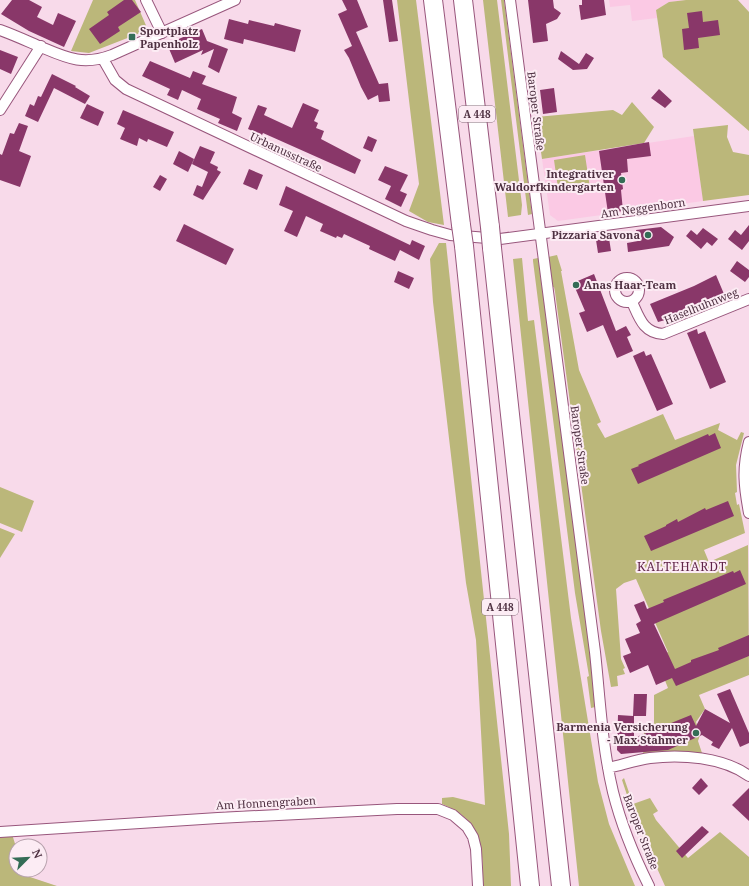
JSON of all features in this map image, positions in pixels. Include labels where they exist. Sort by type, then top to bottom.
[{"type":"highway","name":"A 448","points":[[433,0],[464,246],[530,886]]},
{"type":"highway","name":"A 448","points":[[463,0],[490,228],[561,886]]},
{"type":"street","points":[[146,0],[162,33]]},
{"type":"street","points":[[0,30],[63,57],[77,61],[103,59],[235,0]]},
{"type":"street","name":"Baroper Straße","points":[[510,0],[595,652],[608,768],[623,826],[649,886]]},
{"type":"street","points":[[0,110],[40,46]]},
{"type":"street","name":"Urbanusstraße","points":[[103,59],[115,80],[126,89],[406,221],[432,230],[450,234],[487,238],[500,239],[540,234]]},
{"type":"street","name":"Am Neggenborn","points":[[540,234],[749,206]]},
{"type":"street","name":"Haselhuhnweg","points":[[632,302],[643,326],[652,332],[663,334],[749,300]]},
{"type":"street","points":[[749,442],[744,458],[743,475],[749,513]]},
{"type":"street","points":[[608,768],[650,758],[695,758],[734,768],[749,776]]},
{"type":"street","name":"Am Honnengraben","points":[[0,832],[218,818],[397,809],[438,809],[453,815],[467,827],[473,837],[476,849],[478,886]]},
{"type":"shaded area","points":[[93,0],[135,0],[148,30],[89,53],[71,51]]},
{"type":"shaded area","points":[[397,0],[416,0],[444,225],[428,222],[409,211],[419,184]]},
{"type":"shaded area","points":[[483,0],[497,0],[522,205],[521,215],[508,217]]},
{"type":"shaded area","points":[[501,0],[504,0],[532,214],[528,215]]},
{"type":"shaded area","points":[[609,0],[686,0],[669,2],[656,10],[657,18],[632,21],[630,5],[610,7]]},
{"type":"shaded area","points":[[686,0],[738,0],[749,12],[749,131],[663,57],[656,10],[669,2]]},
{"type":"shaded area","points":[[632,102],[654,127],[644,143],[542,159],[536,117],[613,110],[622,115]]},
{"type":"shaded area","points":[[728,125],[727,137],[733,152],[749,155],[749,195],[703,201],[693,129]]},
{"type":"shaded area","name":"Integrativer Waldorfkindergarten","points":[[694,136],[703,201],[558,221],[550,215],[542,159]]},
{"type":"shaded area","points":[[585,155],[590,188],[569,193],[562,191],[558,188],[554,160]]},
{"type":"shaded area","points":[[439,243],[446,243],[509,834],[511,886],[483,886],[481,848],[473,827],[466,818],[442,804],[442,798],[453,797],[485,805],[476,640],[466,583],[433,302],[430,259]]},
{"type":"shaded area","points":[[557,255],[562,271],[579,370],[601,422],[597,424],[605,438],[663,414],[675,440],[720,423],[718,430],[737,440],[741,432],[744,433],[736,465],[737,492],[735,493],[737,505],[739,504],[745,533],[704,550],[709,562],[748,545],[749,675],[699,695],[705,709],[696,722],[700,735],[698,741],[702,753],[701,757],[643,757],[644,730],[654,723],[654,695],[668,688],[656,658],[668,652],[636,579],[624,583],[616,589],[621,659],[625,668],[623,669],[625,674],[617,676],[618,686],[611,687],[601,631],[555,292],[554,287],[552,288],[548,257]]},
{"type":"shaded area","points":[[522,258],[528,321],[534,320],[571,618],[598,782],[609,824],[635,886],[579,886],[513,259]]},
{"type":"shaded area","points":[[538,258],[593,676],[595,707],[591,708],[587,677],[589,676],[575,593],[533,261],[533,259]]},
{"type":"shaded area","points":[[0,487],[34,501],[22,532],[0,523]]},
{"type":"shaded area","points":[[0,528],[15,534],[0,558]]},
{"type":"shaded area","points":[[624,778],[633,804],[650,798],[658,811],[653,814],[656,820],[688,858],[720,832],[749,857],[749,886],[665,886],[635,819],[622,780]]},
{"type":"shaded area","points":[[12,834],[13,838],[8,838],[8,878],[33,878],[57,886],[0,886],[0,835]]},
{"type":"building","points":[[12,0],[29,0],[42,7],[37,17],[53,25],[58,13],[76,21],[64,47],[29,31],[1,14]]},
{"type":"building","points":[[124,0],[132,0],[141,12],[118,27],[120,31],[100,44],[89,29],[109,15],[107,12]]},
{"type":"building","points":[[342,0],[357,0],[368,27],[356,32],[379,84],[388,83],[390,101],[379,102],[378,95],[368,100],[361,87],[349,58],[344,50],[352,46],[338,14],[347,10]]},
{"type":"building","points":[[383,0],[392,0],[398,41],[389,42]]},
{"type":"building","points":[[528,0],[553,0],[554,8],[561,13],[557,19],[546,24],[548,41],[533,43]]},
{"type":"building","points":[[582,0],[604,0],[606,15],[581,20],[579,5],[582,5]]},
{"type":"building","points":[[702,11],[703,22],[718,20],[720,35],[698,38],[699,48],[684,50],[682,29],[689,28],[687,13]]},
{"type":"building","points":[[229,19],[248,24],[249,20],[274,26],[275,23],[301,30],[295,52],[244,39],[243,44],[224,39]]},
{"type":"building","points":[[202,29],[207,41],[228,49],[219,73],[208,67],[214,49],[201,55],[203,50],[175,63],[167,44]]},
{"type":"building","points":[[0,50],[18,57],[11,74],[0,69]]},
{"type":"building","points":[[561,51],[579,64],[586,53],[594,58],[587,69],[573,70],[558,59]]},
{"type":"building","points":[[150,61],[190,78],[193,71],[206,76],[202,84],[237,97],[232,113],[242,118],[237,131],[218,123],[220,119],[197,109],[201,99],[182,90],[178,100],[167,95],[170,89],[142,76]]},
{"type":"building","points":[[52,74],[76,86],[75,87],[90,96],[85,104],[54,88],[38,122],[25,116],[30,104],[34,106],[38,96],[41,97]]},
{"type":"building","points":[[554,88],[557,112],[543,114],[540,90]]},
{"type":"building","points":[[659,89],[672,101],[665,108],[651,98]]},
{"type":"building","points":[[303,103],[319,110],[314,121],[318,123],[316,128],[324,131],[321,139],[361,160],[355,174],[263,133],[262,135],[248,129],[258,105],[267,108],[264,115],[292,128]]},
{"type":"building","points":[[87,104],[104,112],[98,126],[80,118]]},
{"type":"building","points":[[123,110],[174,132],[167,147],[148,139],[147,142],[139,138],[137,146],[120,139],[125,128],[117,124]]},
{"type":"building","points":[[19,123],[28,126],[19,151],[31,156],[20,187],[0,180],[0,154],[2,155],[10,133],[14,134]]},
{"type":"building","points":[[368,136],[377,140],[372,152],[363,148]]},
{"type":"building","points":[[649,142],[651,156],[627,159],[628,172],[621,173],[623,211],[608,213],[599,151]]},
{"type":"building","points":[[200,146],[215,152],[210,163],[218,167],[217,170],[221,172],[203,200],[193,195],[197,185],[202,187],[208,172],[192,164]]},
{"type":"building","points":[[179,151],[194,159],[188,172],[173,164]]},
{"type":"building","points":[[385,166],[408,175],[400,191],[407,194],[401,207],[385,199],[391,186],[378,180]]},
{"type":"building","points":[[249,169],[263,175],[257,190],[243,184]]},
{"type":"building","points":[[160,175],[167,179],[160,191],[153,187]]},
{"type":"building","points":[[286,186],[410,245],[412,240],[425,246],[419,260],[400,250],[395,261],[369,249],[370,246],[344,234],[342,238],[337,236],[336,238],[320,231],[323,224],[306,216],[297,237],[284,231],[293,211],[279,205]]},
{"type":"building","points":[[184,224],[234,249],[226,265],[176,241]]},
{"type":"building","points":[[749,225],[749,241],[742,250],[728,239],[735,230],[741,235]]},
{"type":"building","points":[[661,227],[674,237],[669,246],[628,252],[627,243],[638,241],[636,230]]},
{"type":"building","points":[[703,228],[718,239],[712,246],[707,242],[701,249],[686,236],[691,230],[697,235]]},
{"type":"building","points":[[609,238],[611,251],[598,253],[596,240]]},
{"type":"building","points":[[737,261],[749,270],[749,277],[745,282],[730,271]]},
{"type":"building","points":[[398,271],[414,278],[409,289],[394,282]]},
{"type":"building","points":[[594,274],[616,331],[626,326],[631,335],[627,337],[633,351],[617,358],[603,325],[587,332],[579,313],[585,311],[573,283]]},
{"type":"building","points":[[716,275],[724,294],[714,300],[714,302],[688,314],[658,322],[650,304],[694,286]]},
{"type":"building","points":[[697,329],[698,334],[705,331],[726,382],[710,389],[687,333]]},
{"type":"building","points":[[644,351],[646,356],[651,354],[673,404],[657,411],[633,356]]},
{"type":"building","points":[[715,433],[721,448],[638,484],[631,469],[708,434],[709,436]]},
{"type":"building","points":[[728,501],[734,516],[651,551],[644,536],[677,519],[678,522],[705,508],[706,510]]},
{"type":"building","points":[[740,570],[746,584],[654,624],[675,669],[691,662],[691,660],[719,650],[718,648],[749,635],[749,656],[676,686],[672,678],[656,685],[648,665],[630,673],[623,656],[631,653],[625,639],[640,633],[636,624],[641,621],[634,605],[644,601],[647,609],[664,602],[663,600],[733,571],[734,573]]},
{"type":"building","points":[[730,689],[749,733],[749,743],[740,747],[732,728],[719,749],[711,745],[713,742],[702,735],[668,750],[621,754],[617,750],[618,715],[633,716],[634,694],[647,694],[646,716],[634,716],[634,738],[691,715],[696,726],[705,709],[730,723],[717,694]]},
{"type":"building","points":[[701,778],[708,786],[699,795],[692,788]]},
{"type":"building","points":[[749,788],[749,821],[732,805]]},
{"type":"building","points":[[702,826],[709,832],[682,858],[676,851]]},
{"type":"place","name":"Sportplatz Papenholz","points":[[132,37]]},
{"type":"place","name":"Integrativer Waldorfkindergarten","points":[[622,180]]},
{"type":"place","name":"Pizzaria Savona","points":[[648,235]]},
{"type":"place","name":"Anas Haar-Team","points":[[576,285]]},
{"type":"place","name":"Barmenia Versicherung - Max Stahmer","points":[[696,733]]},
{"type":"district","name":"KALTEHARDT","points":[[682,567]]}]
